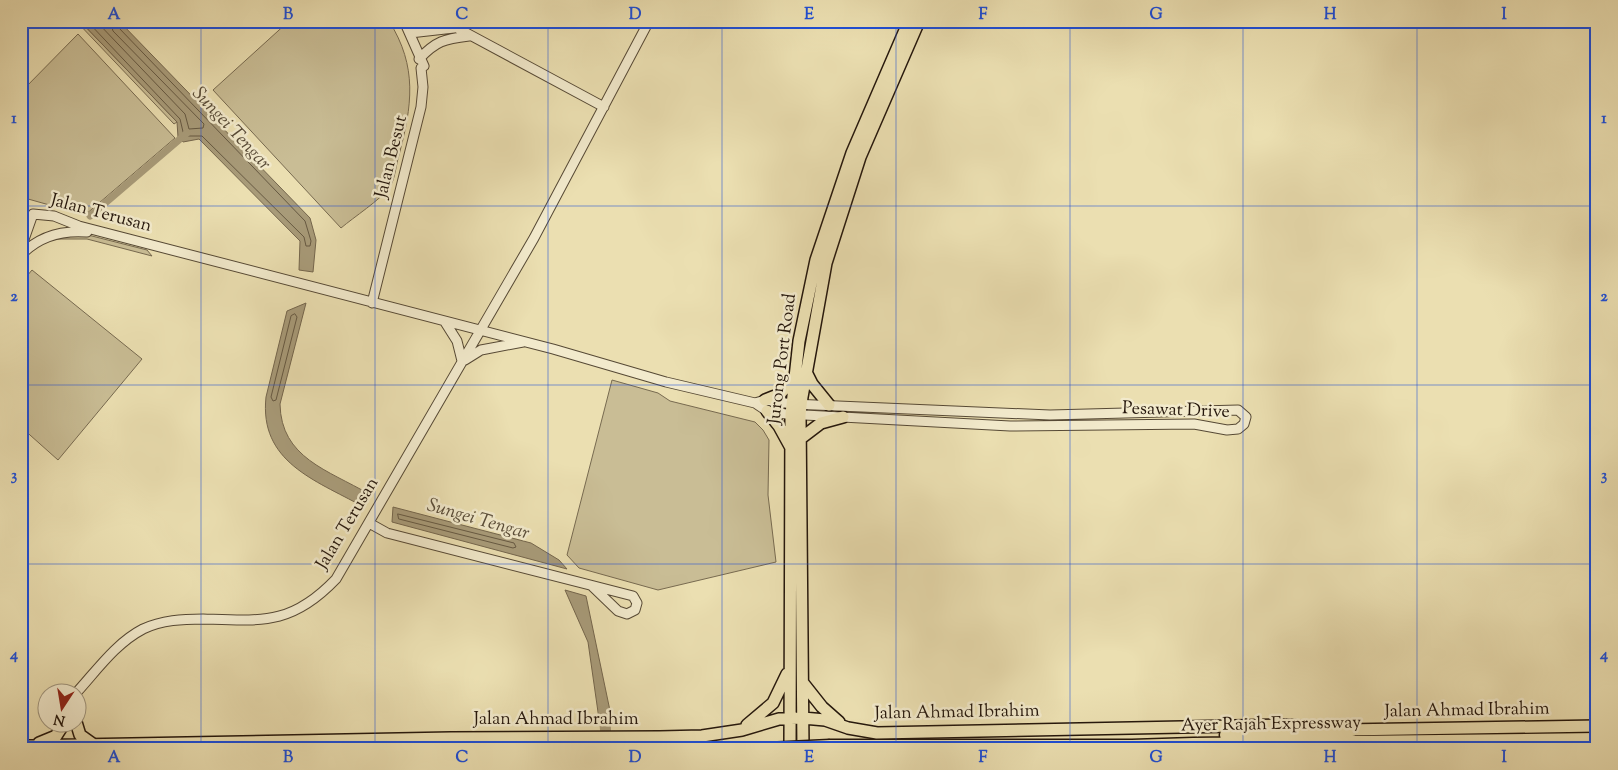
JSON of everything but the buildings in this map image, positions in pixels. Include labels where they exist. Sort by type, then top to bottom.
[{"type":"highway","points":[[1192,744],[1202,738],[1217,736],[1352,730]]},
{"type":"highway","name":"Ayer Rajah Expressway","points":[[766,749],[830,746],[1132,746],[1597,739]]},
{"type":"main road","name":"Jurong Port Road","points":[[803,749],[800,439],[794,378],[799,341],[816,260],[852,153],[908,21]]},
{"type":"main road","name":"Jurong Port Road","points":[[790,749],[791,447],[796,409],[806,372],[826,263],[860,157],[919,21]]},
{"type":"main road","points":[[806,372],[812,384],[828,405]]},
{"type":"main road","points":[[791,447],[780,426],[762,405],[780,394],[794,378]]},
{"type":"main road","points":[[800,439],[821,423],[843,417]]},
{"type":"main road","points":[[742,730],[773,703],[789,668]]},
{"type":"main road","points":[[803,683],[822,707],[848,728]]},
{"type":"main road","name":"Jalan Ahmad Ibrahim","points":[[26,746],[702,736],[742,730],[765,722],[803,718],[825,720],[848,728],[877,733],[1284,725],[1352,730],[1597,726]]},
{"type":"main road","points":[[26,746],[56,736],[59,732]]},
{"type":"main road","points":[[79,732],[80,735],[95,745]]},
{"type":"street","name":"Jalan Besut","points":[[372,303],[421,107],[423,87],[421,68],[424,66],[419,59],[404,21]]},
{"type":"street","points":[[444,21],[604,108]]},
{"type":"street","points":[[479,330],[534,238],[649,21]]},
{"type":"street","points":[[412,38],[455,28]]},
{"type":"street","points":[[412,38],[428,35],[452,38],[470,36]]},
{"type":"street","points":[[419,59],[432,46],[452,38]]},
{"type":"street","name":"Jalan Terusan","points":[[21,248],[33,214],[54,216],[79,226],[525,342],[666,382],[762,405],[796,409]]},
{"type":"street","points":[[21,255],[41,240],[56,234],[72,231],[105,232]]},
{"type":"street","points":[[445,322],[457,341],[462,361],[481,350],[525,342]]},
{"type":"street","name":"Jalan Terusan","points":[[87,682],[116,649],[144,629],[178,619],[254,621],[283,616],[305,606],[336,579],[479,330]]},
{"type":"street","name":"Pesawat Drive","points":[[828,405],[1050,415],[1238,410],[1246,417],[1244,424],[1238,429],[1227,430],[1194,424],[1010,426],[843,417],[796,409],[828,405]]},
{"type":"street","points":[[369,523],[388,533],[633,596],[637,603],[635,610],[627,614],[618,611],[592,586]]},
{"type":"shaded area","points":[[76,21],[80,21],[177,122],[174,124]]},
{"type":"shaded area","points":[[289,21],[389,21],[405,54],[410,87],[409,103],[393,181],[380,198],[341,228],[213,90]]},
{"type":"shaded area","points":[[78,34],[175,138],[85,215],[21,197],[21,92]]},
{"type":"shaded area","points":[[61,235],[88,235],[147,250],[152,256],[87,239],[56,239]]},
{"type":"shaded area","points":[[32,270],[142,359],[58,460],[21,427],[21,283]]},
{"type":"shaded area","points":[[612,380],[658,393],[670,401],[755,422],[763,430],[769,440],[768,495],[776,562],[658,590],[579,568],[567,555]]},
{"type":"water","points":[[80,21],[119,21],[310,218],[316,240],[313,272],[299,270],[300,241],[199,139],[183,142],[178,137],[177,122]]},
{"type":"water","points":[[306,303],[280,404],[282,422],[298,450],[310,460],[369,494],[362,506],[309,477],[294,466],[281,453],[271,438],[266,419],[266,397],[287,311]]},
{"type":"water","points":[[393,507],[531,543],[559,560],[567,569],[392,522]]},
{"type":"water","points":[[565,590],[586,596],[613,725],[600,726],[588,642]]},
{"type":"waterway","points":[[90,216],[187,133]]},
{"type":"waterway","points":[[604,711],[607,749]]},
{"type":"water label","name":"Sungei Tengar","points":[[231,129]]},
{"type":"water label","name":"Sungei Tengar","points":[[478,520]]}]
